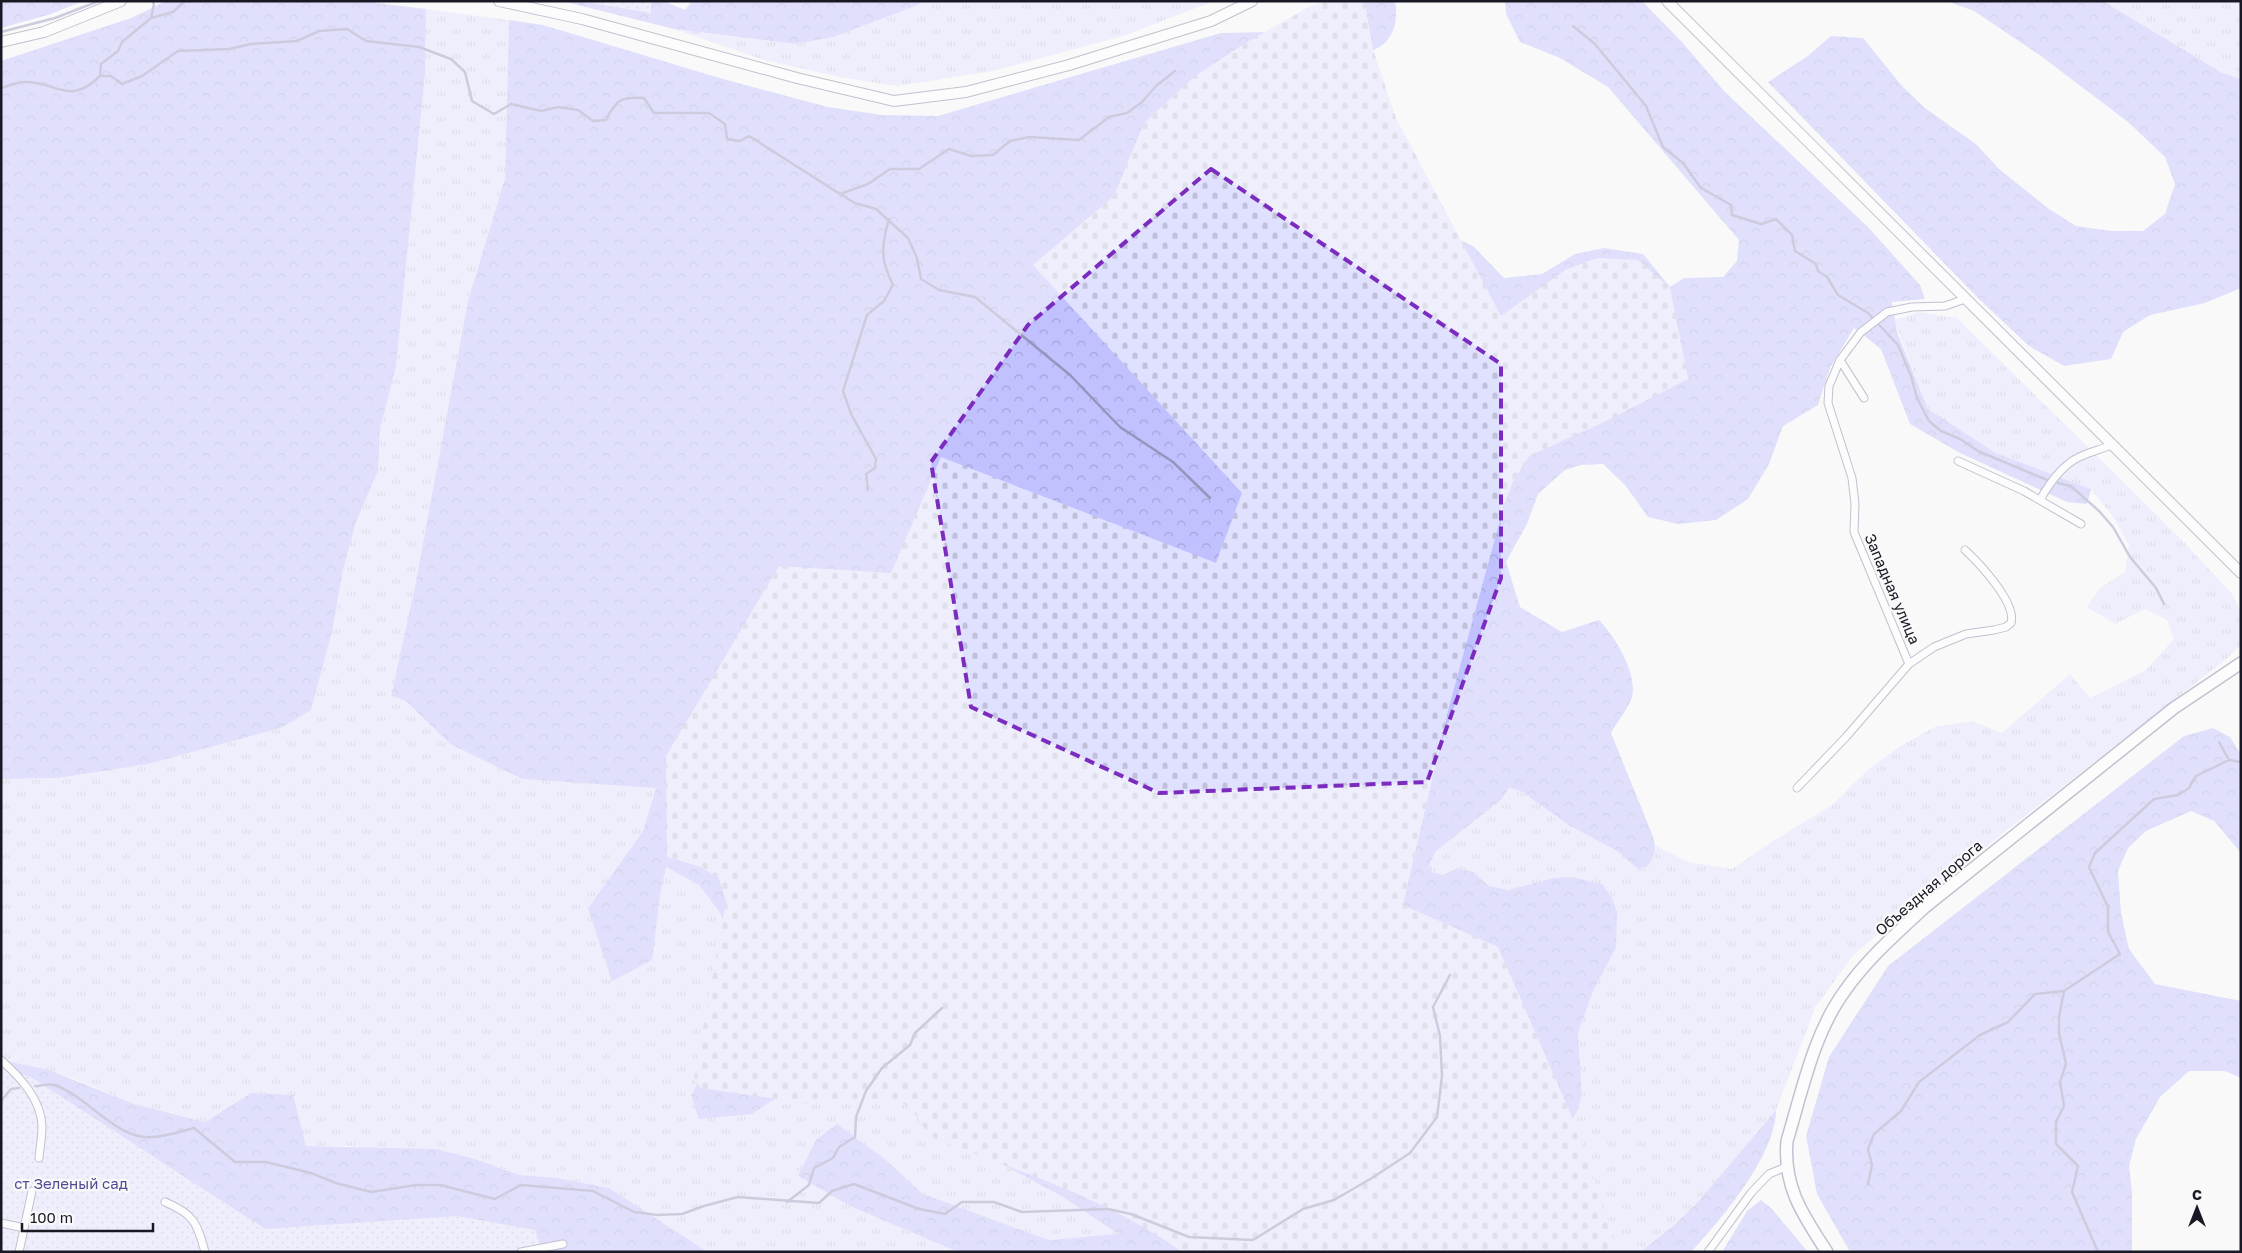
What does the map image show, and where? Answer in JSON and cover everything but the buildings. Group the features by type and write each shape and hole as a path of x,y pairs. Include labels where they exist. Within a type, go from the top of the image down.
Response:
{"main road":[{"name":"Объездная дорога","path":"1827,1252 1801,1213 1790,1185 1786,1167 1787,1141 1818,1042 1843,994 1860,971 1925,907 2174,708 2241,663"}],"street":[{"path":"1,42 44,32 121,1"},
{"path":"499,1 582,19 797,78 894,101 966,92 1070,64 1211,21 1252,1"},
{"path":"1667,1 2241,573"},
{"name":"Западная улица","path":"1797,788 1864,717 1909,664 1854,532 1855,504 1852,478 1828,403 1829,386 1840,360 1861,332 1887,312 1912,307 1944,306 1965,299"},
{"path":"1840,360 1864,398"},
{"path":"2040,500 2049,485 2069,463 2082,455 2111,445"},
{"path":"1958,461 2040,500 2081,524"},
{"path":"1909,664 1934,647 1958,638 2006,627 2011,623 2012,614 2007,602 1987,572 1965,550"},
{"path":"1,1060 25,1083 39,1112 42,1126 38,1158"},
{"path":"1708,1252 1751,1193 1769,1174 1786,1167"},
{"path":"19,1252 32,1191"},
{"path":"165,1202 182,1209 191,1216 198,1229 205,1252"},
{"path":"1,1222 24,1228"},
{"path":"521,1252 563,1244"}],"highlighted area":[{"path":"1211,169 1501,364 1501,578 1427,782 1159,793 971,707 931,462 1028,325"}],"green space":[{"path":"1,1 83,1 51,14 1,28"},
{"path":"166,1 360,1 426,9 425,74 396,367 380,429 378,471 356,522 343,570 332,632 311,710 281,728 148,764 59,778 1,779 1,61 131,18"},
{"path":"562,1 663,1 685,10 692,1 925,1 833,37 796,44 674,29"},
{"path":"579,1 651,1 651,13"},
{"path":"925,1 1214,1 1126,35 993,71 897,86 839,77 764,60 674,29 796,44 833,37"},
{"path":"1325,1 1364,1 1373,50 1396,118 1501,316 1565,270 1597,258 1638,260 1670,288 1688,379 1602,423 1529,456 1513,481 1505,502 1450,703 1403,905 1498,947 1576,1126 1619,1252 1182,1252 1123,1216 1092,1201 930,1137 915,1114 898,1099 837,1099 809,1104 701,1088 694,1078 726,902 719,878 701,867 667,857 666,756 779,566 891,573 941,457 1216,563 1242,493 1033,265 1114,196 1144,123 1195,76 1247,42 1307,8"},
{"path":"1364,1 1395,1 1396,16 1390,37 1380,47 1373,50"},
{"path":"1505,1 1642,1 1681,41 1725,92 1868,227 1920,285 1925,299 1892,302 1897,332 1928,409 1996,453 2091,489 2087,504 2067,502 1960,453 1910,424 1881,349 1854,328 1830,368 1818,405 1783,426 1769,464 1748,499 1716,520 1678,524 1648,517 1625,485 1603,464 1581,465 1565,470 1538,494 1527,524 1506,562 1520,607 1562,632 1599,620 1619,646 1629,669 1633,691 1629,704 1611,733 1652,834 1655,851 1648,866 1638,869 1617,851 1570,826 1521,791 1509,788 1502,799 1435,852 1429,866 1432,872 1443,875 1457,868 1473,872 1489,886 1508,890 1554,878 1572,877 1602,884 1612,898 1617,912 1616,948 1594,989 1578,1033 1582,1095 1578,1109 1547,1169 1405,1252 958,1252 852,1207 798,1176 816,1140 837,1124 887,1161 923,1194 1049,1240 1118,1234 1063,1197 972,1148 942,1075 838,1056 752,1114 699,1119 691,1095 738,1016 734,938 718,910 699,885 666,867 660,896 652,960 612,981 588,908 643,831 656,788 522,779 450,744 406,701 391,696 415,586 468,301 505,178 509,20 543,25 723,79 828,107 882,115 938,116 1221,33 1279,32 1437,229 1473,246 1504,278 1542,274 1575,254 1604,248 1643,254 1670,287 1684,278 1723,277 1737,261 1739,240 1608,87 1560,58 1520,42 1506,14"},
{"path":"1947,1 2103,1 2222,73 2241,79 2241,288 2205,303 2150,315 2123,332 2111,359 2064,366 2029,346 1979,299 1768,82 1808,56 1831,36 1863,38 1902,86 1925,108 1977,145 1999,169 2049,209 2076,226 2111,231 2143,231 2165,214 2175,184 2165,157 2128,122 2041,56 1974,11"},
{"path":"2103,1 2241,1 2241,79 2222,73"},
{"path":"426,9 509,20 505,178 468,301 415,586 391,696 406,701 450,744 522,779 656,787 643,831 588,908 660,896 666,867 699,885 718,910 734,938 838,1056 972,1148 1063,1197 1119,1235 1049,1240 923,1194 887,1161 852,1207 958,1252 708,1252 609,1188 557,1178 520,1175 475,1159 351,1146 306,1146 251,1093 205,1122 134,1104 70,1077 1,1060 1,779 59,778 148,764 281,728 311,710 332,632 343,570 356,522 378,471 380,429 396,367 425,74"},
{"path":"1919,312 1957,318 2181,539 2233,595 2241,612 2241,645 2225,660 2002,834 1855,953 1816,1006 1776,1110 1697,1203 1672,1227 1640,1252 1422,1252 1547,1169 1578,1109 1582,1095 1578,1033 1594,989 1616,948 1554,878 1520,888 1503,890 1488,885 1472,873 1457,868 1443,875 1432,872 1429,866 1435,852 1502,799 1509,788 1521,791 1570,826 1617,851 1638,869 1654,857 1656,846 1688,862 1732,869 1832,805 1870,768 1902,745 1935,727 1972,721 2002,733 2070,674 2090,698 2146,670 2174,639 2167,620 2145,609 2115,624 2087,607 2100,588 2125,572 2129,545 2114,518 2091,489 1996,453 1928,409 1894,320"},
{"path":"2213,728 2230,737 2241,754 2241,853 2214,821 2191,811 2146,831 2128,848 2118,871 2121,913 2129,949 2155,984 2241,1001 2241,1078 2225,1071 2189,1071 2160,1097 2136,1139 2129,1166 2132,1192 2132,1252 1850,1252 1817,1194 1806,1136 1829,1057 1888,966 2184,736"},
{"path":"1,1060 49,1070 134,1104 205,1122 251,1093 293,1095 306,1146 435,1149 475,1159 520,1175 557,1178 609,1188 708,1252 490,1252 247,1248 1,1102"},
{"name":"ст Зеленый сад","path":"1,1069 31,1077 265,1229 457,1216 535,1230 542,1252 1,1252"},
{"path":"1776,1110 1774,1128 1757,1166 1731,1205 1691,1252 1640,1252 1672,1227 1697,1203"},
{"path":"1761,1200 1772,1209 1808,1252 1722,1252 1747,1211"}],"waterway":[{"path":"1,32 55,18 99,1"},
{"path":"151,18 154,4 152,1"},
{"path":"100,76 101,64 118,51 122,42 151,18 173,12 185,1"},
{"path":"1573,26 1595,44 1646,106 1663,147 1683,163 1701,188 1731,205 1732,215 1761,224 1776,219 1792,235 1795,251 1816,264 1818,271 1827,277 1838,295 1868,313 1898,345 1911,376 1917,398 1929,421 1941,431 1960,439 1978,451 2047,480"},
{"path":"1,88 24,82 71,91 79,90 89,85 100,76 111,76 122,84 142,76 178,51 229,49 251,44 297,41 319,31 347,29 366,41 419,47 451,59 465,72 472,101 494,114 511,104 541,111 558,107 578,110 593,121 606,120 616,104 630,98 644,98 654,113 709,113 725,124 727,139 740,141 749,136 855,203 876,209 908,238 917,258 921,279 939,290 975,297 1070,375 1120,427 1173,462 1210,498"},
{"path":"840,194 868,184 890,169 919,169 949,149 971,156 993,155 1010,141 1029,137 1079,140 1109,117 1127,113 1142,102 1156,86 1175,71"},
{"path":"868,490 866,474 875,468 876,459 851,414 843,391 867,315 884,301 893,285 886,268 883,253 884,237 889,219"},
{"path":"2058,483 2071,486 2099,511 2113,527 2130,557 2156,588 2164,604"},
{"path":"2219,742 2229,760"},
{"path":"1868,1184 1872,1165 1868,1149 1874,1134 1901,1111 1919,1082 1980,1035 2008,1022 2035,994 2064,991 2120,954 2108,932 2108,907 2089,867 2095,853 2154,799 2178,795 2189,788 2196,776 2229,760 2241,762"},
{"path":"35,1086 52,1084 66,1091 79,1098 126,1132 152,1137 194,1128 235,1162 266,1162 311,1173 336,1183 371,1192 416,1185 440,1185 495,1199 521,1185 593,1191 634,1212 657,1215 682,1214 738,1197 819,1203 832,1191 854,1184 919,1209 945,1214 962,1202 994,1202 1022,1212 1108,1209 1131,1214 1189,1237 1253,1240 1303,1209 1334,1200 1410,1153 1437,1117 1442,1076 1440,1036 1433,1007 1450,975"},
{"path":"2064,991 2059,1017 2059,1033 2066,1064 2060,1082 2064,1106 2056,1122 2056,1144 2078,1166 2072,1192 2098,1252"},
{"path":"787,1202 809,1185 814,1168 833,1158 839,1147 855,1137 856,1117 866,1091 882,1068 910,1045 915,1033 942,1008"},
{"path":"1,1101 11,1089 19,1088"}]}
